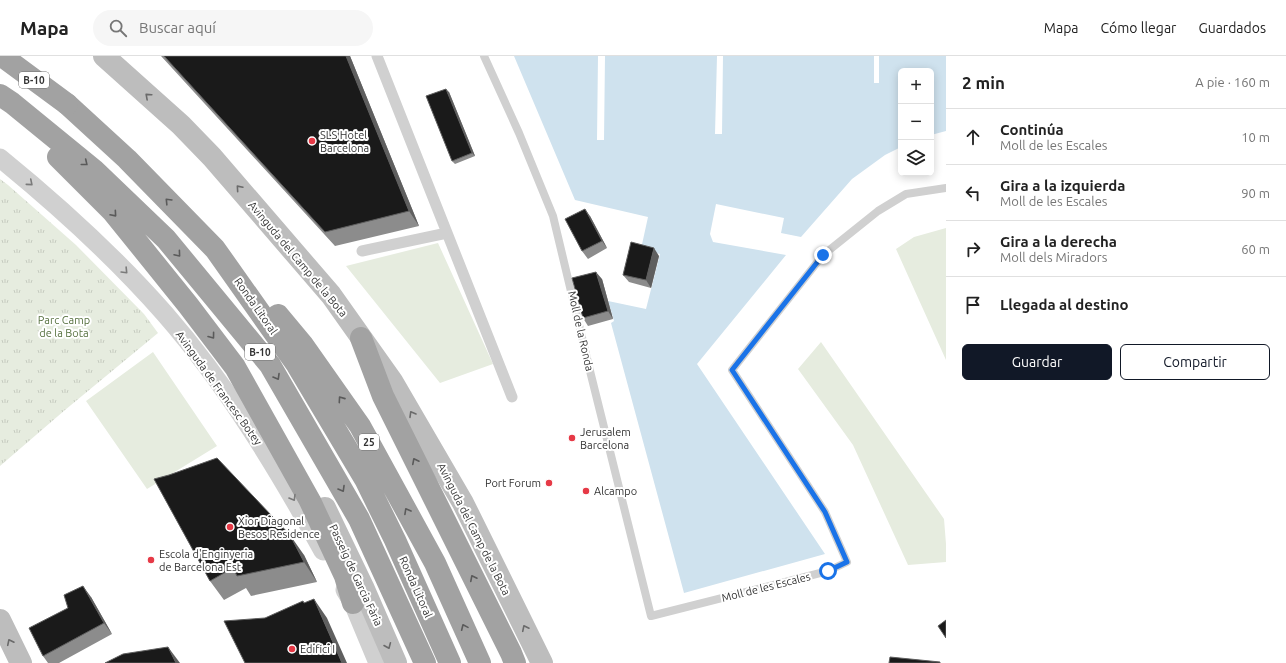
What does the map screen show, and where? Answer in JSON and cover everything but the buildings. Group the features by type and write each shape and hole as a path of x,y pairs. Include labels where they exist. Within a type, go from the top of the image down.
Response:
{"highway":[{"name":"Ronda Litoral","path":"2,56 66,104 127,159 215,249 297,365 365,479 395,540 450,663"},
{"name":"Ronda Litoral","path":"6,99 94,170 166,239 270,365 359,519 425,663"},
{"path":"6,99 30,128 113,212 235,367 310,501 346,576 353,603"},
{"name":"25","path":"215,249 246,278 276,311 360,426 435,563 480,663"},
{"path":"361,338 383,396 515,663"}],"main road":[{"name":"Avinguda del Camp de la Bota","path":"104,56 181,125 212,157 331,295 392,380 463,503 542,663"},
{"name":"Passeig de Garcia Fària","path":"235,367 281,430 321,499 363,587 396,663"},
{"path":"0,620 21,663"}],"street":[{"path":"377,56 512,397"},
{"name":"Avinguda de Francesc Botey","path":"0,158 50,200 124,269 165,315 195,352 223,390 273,464 353,603 378,663"},
{"path":"362,251 447,233"}],"lane":[{"name":"Moll de la Ronda","path":"484,56 519,132 553,216 589,368 651,616"},
{"name":"Moll de les Escales","path":"651,616 828,571 847,562 825,512 732,370 823,255 878,211 906,194 946,188"}],"green space":[{"name":"Parc Camp de la Bota","path":"0,179 76,245 144,314 158,333 0,466"},
{"path":"946,228 946,360 896,249 914,237"},
{"path":"438,243 493,364 440,383 346,266"},
{"path":"821,342 944,519 946,562 908,565 853,445 798,369"},
{"path":"153,352 217,446 147,489 86,401"}],"water":[{"path":"514,56 946,56 946,131 934,134 934,68 898,68 898,148 885,155 852,179 801,237 781,233 784,218 716,204 710,234 713,242 786,255 697,364 825,554 684,593 611,323 614,321 608,301 646,309 660,254 641,249 648,217 575,200"}],"pier":[{"path":"598,56 605,56 604,140 597,140"},
{"path":"717,56 723,56 722,134 715,134"},
{"path":"874,56 879,56 879,83 874,83"}],"place":[{"name":"SLS Hotel Barcelona","path":"312,141"},
{"name":"Jerusalem Barcelona","path":"572,438"},
{"name":"Port Forum","path":"549,483"},
{"name":"Alcampo","path":"586,491"},
{"name":"Xior Diagonal Besos Residence","path":"230,527"},
{"name":"Escola d'Enginyeria de Barcelona Est","path":"151,560"},
{"name":"Edifici I","path":"292,649"}],"route":[{"path":"823,255 732,370 825,512 847,562 828,571"}]}
